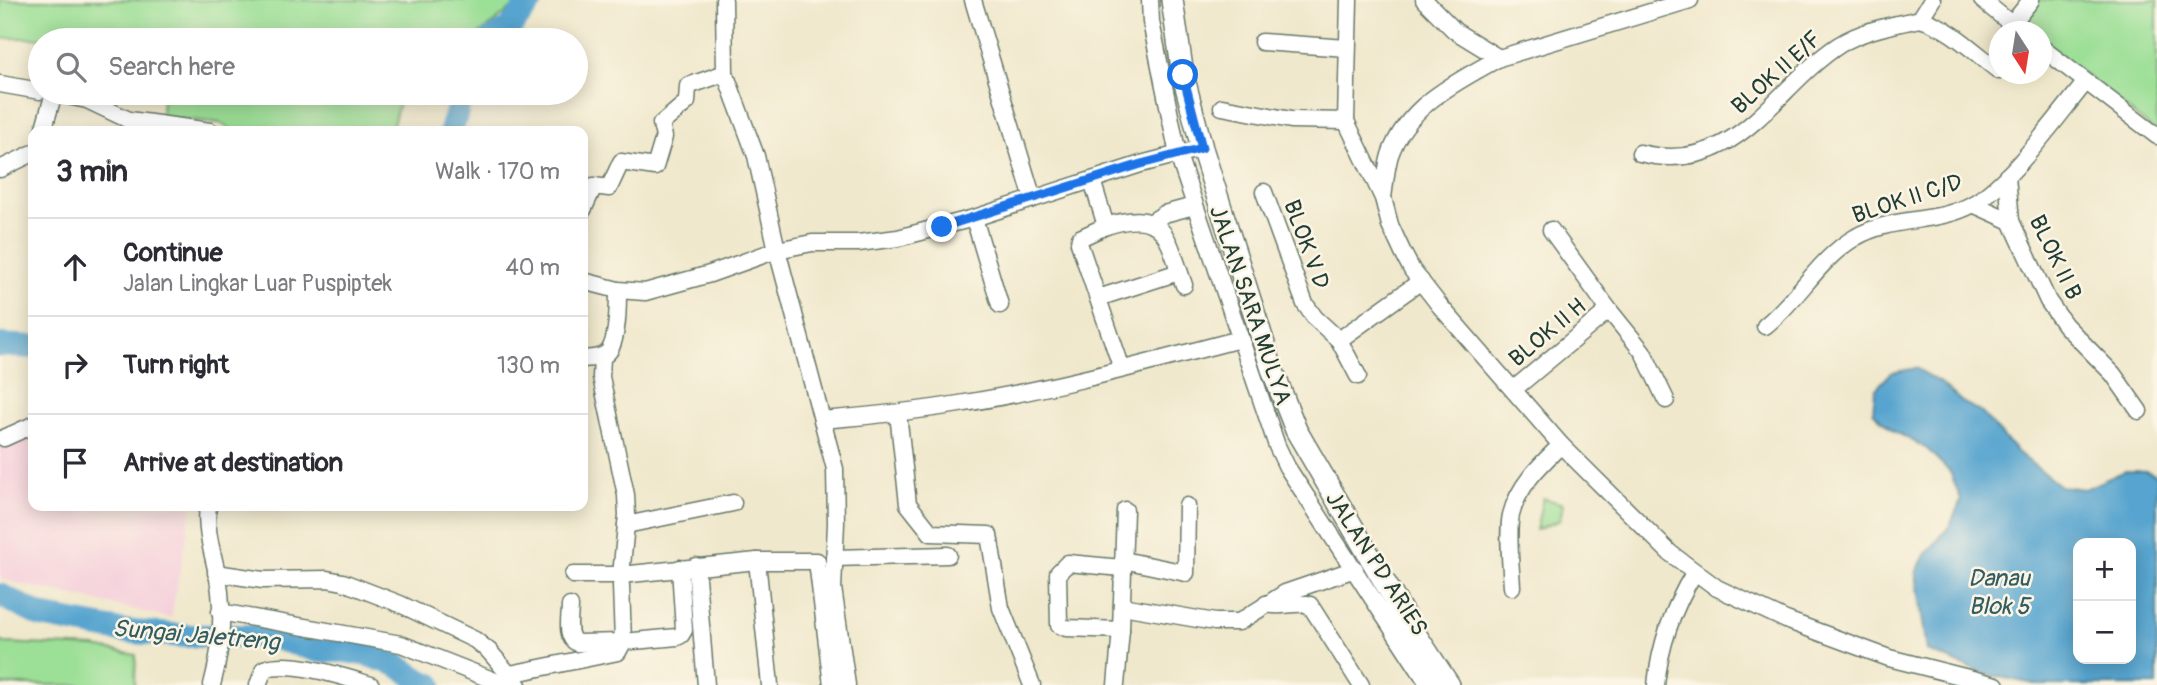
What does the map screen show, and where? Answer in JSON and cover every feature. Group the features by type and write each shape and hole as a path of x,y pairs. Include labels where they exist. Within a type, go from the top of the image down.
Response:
{"main road":[{"path":"1172,0 1183,75 1202,148 1272,369 1296,430 1412,629 1449,685"}],"street":[{"path":"724,0 725,73 756,156 777,250 835,468 833,588 847,685"},
{"path":"973,0 1033,199"},
{"name":"JALAN SARA MULYA","path":"1150,0 1159,67 1178,155 1267,422 1287,467"},
{"path":"1349,0 1346,121 1383,198 1390,225 1403,254 1421,281 1561,445 1670,553 1717,588 1751,606 1832,638 1889,658 1990,684"},
{"path":"1424,0 1455,31 1499,58"},
{"path":"1383,198 1390,156 1398,135 1420,108 1455,83 1499,58 1690,0"},
{"path":"1932,0 1920,19 1934,23 1952,34 1989,64"},
{"path":"1982,0 2008,21"},
{"path":"2020,21 2031,0"},
{"name":"BLOK II E/F","path":"1640,153 1659,158 1702,152 1719,146 1752,125 1799,78 1840,45 1856,36 1920,19"},
{"path":"1262,42 1347,48"},
{"path":"2052,56 2085,83 2155,130"},
{"path":"588,199 594,186 609,188 621,162 655,167 664,137 661,124 687,102 688,86 725,73"},
{"name":"BLOK II C/D","path":"1765,326 1782,313 1839,248 1855,237 1883,225 1973,204 2007,176 2085,83"},
{"path":"0,84 28,88"},
{"path":"44,126 50,105"},
{"path":"95,105 127,126"},
{"path":"1222,107 1291,120 1346,121"},
{"path":"588,282 618,290 645,292 710,274 777,250 811,243 858,243 898,238 974,218 1141,164 1202,148"},
{"path":"0,169 28,155"},
{"name":"BLOK II B","path":"2007,176 2011,221 2048,301 2065,325 2113,374 2140,411"},
{"path":"1092,180 1106,226"},
{"name":"BLOK V D","path":"1264,192 1305,304 1315,318 1339,340 1358,376"},
{"path":"1973,204 2011,221"},
{"path":"1150,223 1164,214 1194,206"},
{"path":"974,218 1000,305"},
{"path":"1098,298 1181,279 1168,241 1157,226 1128,219 1080,238 1079,243 1122,369"},
{"name":"BLOK II H","path":"1551,230 1643,352 1666,400"},
{"path":"1339,340 1421,281"},
{"path":"588,358 602,357 609,351 617,316 618,290"},
{"name":"BLOK II H","path":"1514,389 1609,310"},
{"path":"821,420 961,404 1122,369 1240,339"},
{"path":"220,618 401,644 495,681 515,681 618,652 623,642 621,580 626,495 601,377 602,357"},
{"path":"898,413 908,504 931,533 989,535 1001,608 1032,685"},
{"path":"4,438 28,427"},
{"path":"1511,587 1510,517 1527,480 1561,445"},
{"name":"JALAN PD ARIES","path":"1287,467 1429,685"},
{"path":"626,525 733,503"},
{"path":"1121,630 1066,628 1059,625 1058,573 1063,565 1068,563 1123,564 1186,573 1187,506"},
{"path":"1116,685 1121,630 1125,510"},
{"path":"207,511 206,523 220,593 214,678"},
{"path":"834,558 948,555"},
{"path":"573,575 621,580 688,567 757,561 814,560 819,564 832,685"},
{"path":"757,561 770,685"},
{"path":"570,606 570,635 574,642 623,642 681,635 684,630 688,567"},
{"path":"688,567 706,685"},
{"path":"1122,606 1224,623 1247,619 1285,593 1355,569"},
{"path":"216,573 263,580 327,579 343,582 400,604 475,640 515,681"},
{"path":"1656,685 1661,650 1677,600 1694,573"},
{"path":"1266,604 1310,604 1361,685"},
{"path":"258,685 264,669 276,666 325,678 371,685"}],"shaded area":[{"path":"28,437 28,511 191,511 171,618 0,579 0,446"}],"green space":[{"path":"0,0 522,0 487,28 28,28 28,38 0,38"},
{"path":"2036,0 2157,0 2157,133 2052,49 2052,21 2019,21"},
{"path":"162,105 399,105 392,126 225,126 220,123 161,117"},
{"path":"1543,498 1563,504 1560,520 1536,530"},
{"path":"0,641 95,647 136,655 135,685 0,685"}],"water":[{"name":"Danau Blok 5","path":"1916,368 1941,383 1962,402 1981,412 2016,451 2060,486 2085,489 2125,471 2146,471 2157,475 2157,685 2039,685 1985,674 1927,651 1916,573 1925,555 1950,526 1961,500 1950,472 1926,448 1892,430 1873,412 1875,390 1891,373"}],"waterway":[{"name":"Sungai Jaletreng","path":"510,28 532,0"},
{"name":"Sungai Jaletreng","path":"453,126 458,105"},
{"name":"Sungai Jaletreng","path":"0,345 28,347"},
{"name":"Sungai Jaletreng","path":"0,595 41,616 121,631 185,636 268,636 319,651 345,651 368,655 397,665 431,685"}],"route":[{"path":"942,227 1141,164 1202,148 1183,75"}]}
